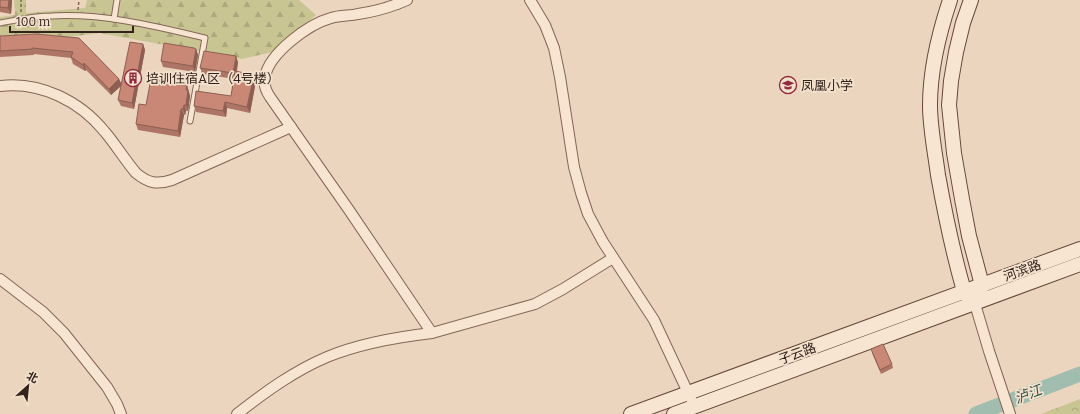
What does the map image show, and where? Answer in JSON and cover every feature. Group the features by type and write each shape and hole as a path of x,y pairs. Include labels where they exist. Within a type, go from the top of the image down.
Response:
{"main road":[{"path":"950,0 940,34 934,68 930,114 935,155 948,230 964,291 975,304 982,285 963,206 954,153 949,105 956,52 970,0"},
{"name":"河滨路","path":"964,291 1080,249"},
{"name":"河滨路","path":"975,304 1080,264"},
{"name":"子云路","path":"631,414 964,291"},
{"name":"子云路","path":"674,414 975,304"}],"street":[{"path":"407,0 370,12 336,17 322,21 301,34 274,59 266,72 264,84 270,97 354,216 432,333"},
{"path":"530,0 545,25 554,48 574,167 584,204 594,227 654,320 694,407"},
{"path":"0,86 17,86 42,89 62,97 74,104 86,112 104,131 136,173 142,178 153,183 164,183 172,180 291,127"},
{"path":"237,414 289,377 327,357 382,340 432,333 535,304 563,289 613,258"},
{"path":"0,279 43,312 64,333 107,387 115,400 120,414"},
{"path":"975,304 1010,414"}],"lane":[{"path":"114,19 117,0"},
{"path":"0,23 51,16 77,16 114,19 205,38 190,121"}],"path":[{"path":"21,0 21,19"},
{"path":"77,16 79,0"}],"green space":[{"path":"14,0 26,0 26,13 85,8 87,0 299,0 316,15 272,52 242,59 99,33 53,39 0,41 0,17 15,15"},
{"path":"1080,399 1080,414 1041,414"}],"building":[{"path":"0,0 9,0 8,8 0,7"},
{"path":"36,34 79,38 119,79 109,89 84,63 83,65 71,57 73,52 32,48 0,51 0,36"},
{"name":"培训住宿A区（4号楼）","path":"130,42 143,44 132,103 118,100"},
{"path":"164,43 196,49 193,66 161,61"},
{"path":"204,51 236,56 233,73 200,68"},
{"path":"235,71 254,75 247,107 225,102 223,111 194,106 196,91 231,96"},
{"path":"151,79 187,85 186,90 188,90 186,105 184,105 183,109 181,109 178,131 136,124 139,104 146,105"},
{"path":"883,344 892,364 880,370 871,349"}],"waterway":[{"name":"泸江","path":"976,414 1080,374"}],"place":[{"name":"培训住宿A区（4号楼）","path":"133,78"},
{"name":"凤凰小学","path":"788,85"}]}
